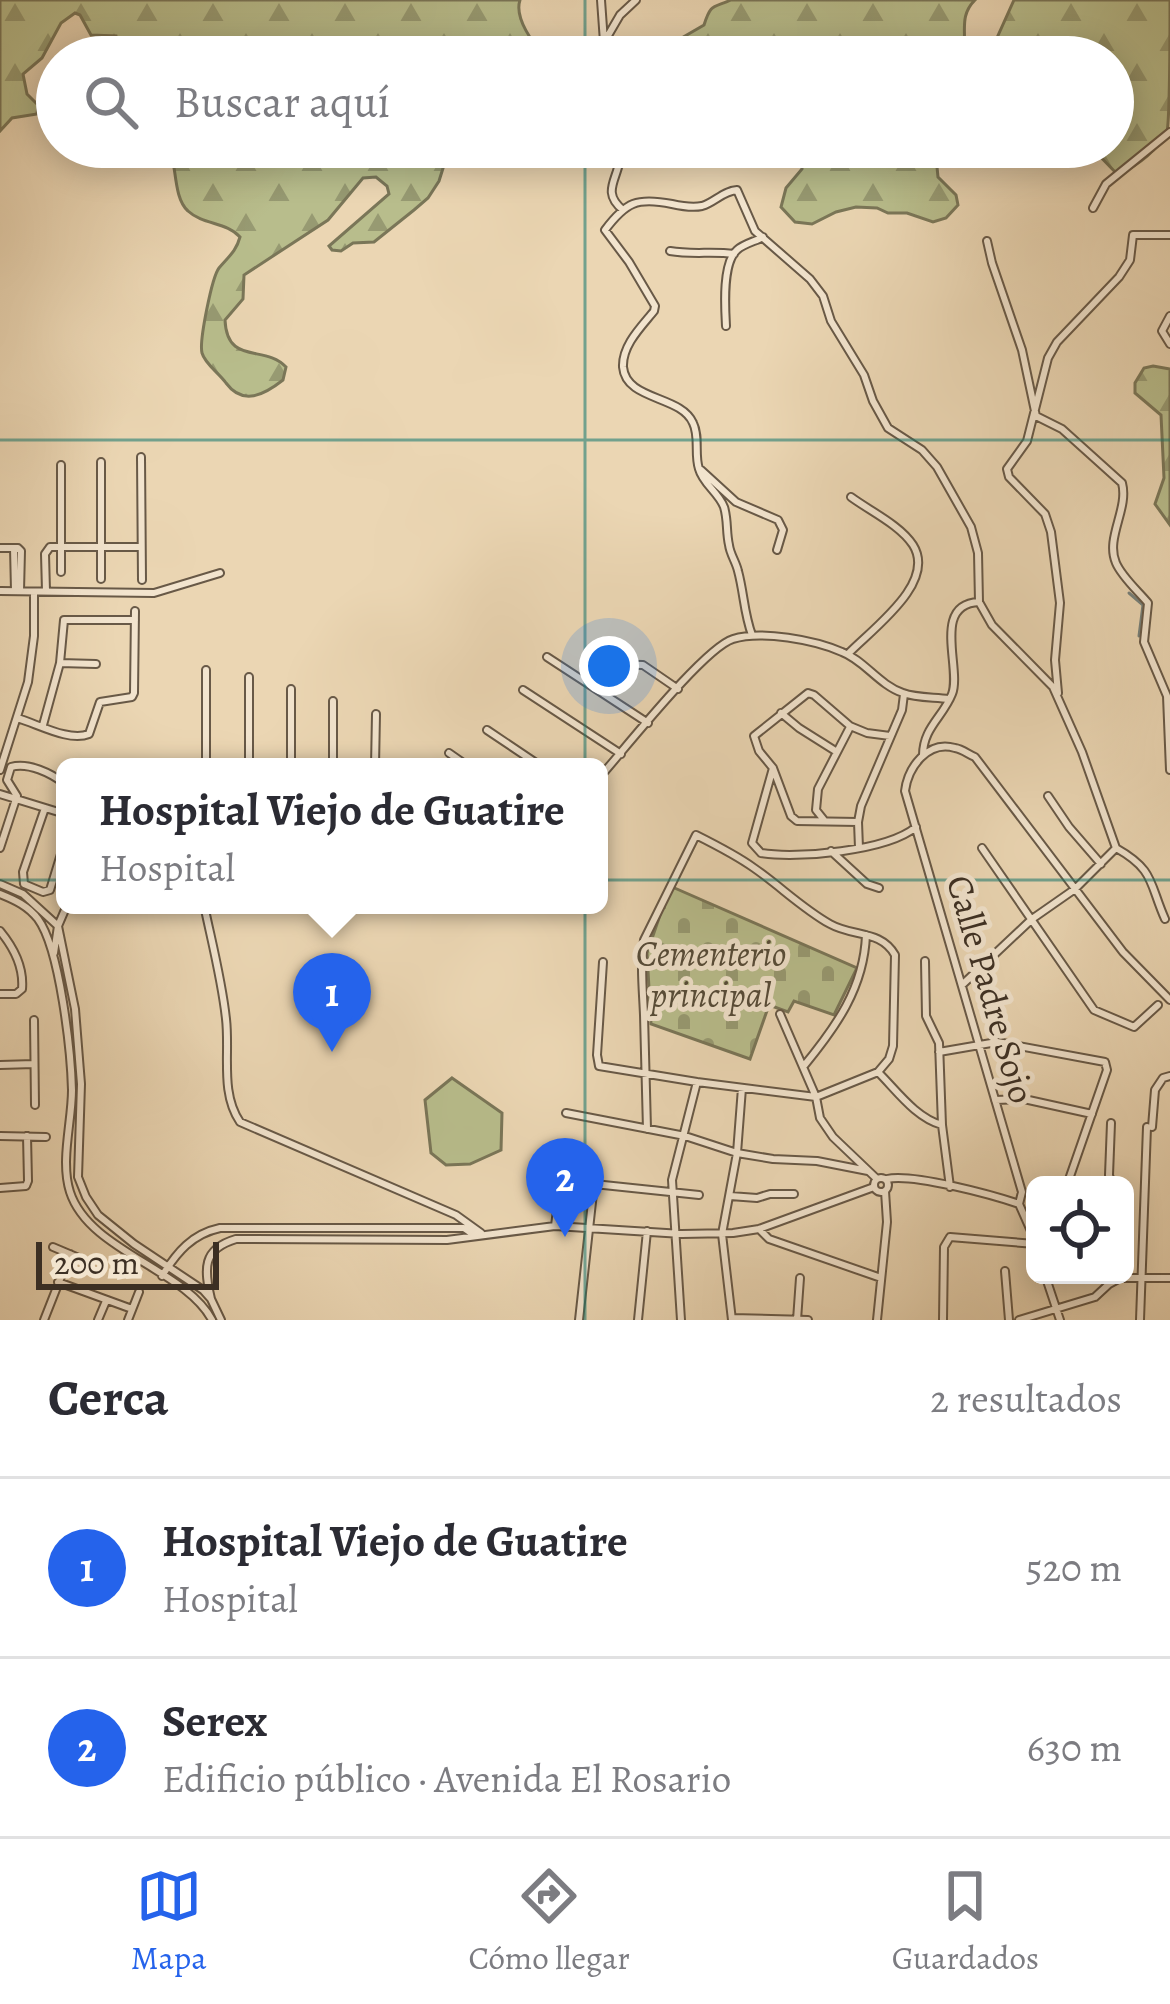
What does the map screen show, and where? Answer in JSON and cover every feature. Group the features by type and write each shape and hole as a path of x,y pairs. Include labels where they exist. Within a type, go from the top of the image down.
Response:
{"street":[{"path":"601,0 604,36"},
{"path":"607,36 636,0"},
{"path":"1134,161 1170,132"},
{"path":"619,168 610,194 623,210"},
{"path":"1093,208 1106,184 1126,168"},
{"path":"752,635 729,545 726,513 700,476 696,429 690,415 635,387 622,362 655,306 605,232 630,204 647,200 700,206 737,190 755,231 810,278 888,428 922,450 937,467 970,527 978,553 979,602 992,625 1053,687 1116,848 1145,869 1166,919"},
{"path":"1058,697 1055,660 1060,603 1051,532 1045,514 1007,470 1028,440 1048,358 1057,342 1119,277 1130,260 1133,235 1170,235"},
{"path":"670,251 734,254 764,237"},
{"path":"987,241 1022,350 1036,416"},
{"path":"726,326 726,286 734,254"},
{"path":"1170,316 1162,331 1170,344"},
{"path":"1036,416 1062,429 1122,483 1125,492 1114,547 1116,562 1148,603 1144,642 1167,696 1170,770"},
{"path":"141,457 142,580"},
{"path":"101,462 101,579"},
{"path":"61,465 61,572"},
{"path":"698,467 736,502 778,520 783,530 777,550"},
{"path":"848,653 912,590 919,574 913,545 851,497"},
{"path":"0,548 14,548 18,591"},
{"path":"46,591 45,554 50,548 141,548"},
{"path":"0,591 154,593 220,573"},
{"path":"0,770 33,656 34,591"},
{"path":"608,768 707,655 730,639 752,635 813,642 848,653 862,668 904,694 949,699 954,691 950,641 957,615 966,603 979,602"},
{"path":"16,718 75,737 89,734 100,702 134,694 135,616 64,620 60,663 43,725"},
{"path":"547,657 648,723"},
{"path":"60,663 96,664"},
{"path":"602,664 643,665 678,689"},
{"path":"206,670 206,758"},
{"path":"249,677 249,758"},
{"path":"291,689 291,758"},
{"path":"523,689 620,754"},
{"path":"858,823 790,816 773,768 754,736 803,694 811,694 850,726 890,736"},
{"path":"859,848 861,806 902,710 904,694"},
{"name":"Calle Padre Sojo","path":"949,699 928,728 923,755 911,768 905,790 1022,1192 1019,1204 1026,1221"},
{"path":"333,701 333,758"},
{"path":"781,713 837,752"},
{"path":"375,758 376,714"},
{"path":"824,820 815,799 850,726"},
{"path":"487,730 529,758"},
{"path":"923,755 939,747 954,747 975,757 1123,952 1170,1000"},
{"path":"449,753 456,758"},
{"path":"0,848 15,799 7,780 14,765 56,778"},
{"path":"773,768 752,843 761,853 786,856 859,848 893,842 916,827"},
{"path":"0,794 56,811"},
{"path":"1048,796 1101,864"},
{"path":"45,808 23,872 24,884 50,890 56,871"},
{"path":"603,962 596,1062 603,1067 646,1072 697,1082 816,1097 878,1072 889,1059 895,955 888,942 844,932 824,921 751,866 696,835 644,940 641,957 646,1072 647,1129"},
{"path":"982,848 1094,1010 1134,1027 1158,1005"},
{"path":"962,985 1116,848"},
{"path":"831,851 867,884 879,887"},
{"path":"751,866 761,853"},
{"path":"0,884 23,894 58,926 75,1009 81,1084 78,1177 86,1197 98,1215 211,1299"},
{"path":"0,894 21,902 45,924 58,926"},
{"path":"53,957 63,914"},
{"path":"206,914 226,1020 228,1086 240,1122 456,1215 478,1234"},
{"path":"38,919 53,957 64,1016 72,1090 67,1181 71,1198 126,1253 197,1300 212,1320"},
{"path":"0,931 23,976 22,989 16,994 0,994"},
{"path":"802,1067 838,1022 863,968 866,934"},
{"path":"925,961 926,1016 940,1043 950,1186"},
{"path":"780,1013 816,1097 820,1118 879,1182"},
{"path":"34,1020 35,1105"},
{"path":"940,1052 998,1042 1106,1062 1070,1176"},
{"path":"0,1065 34,1064"},
{"path":"878,1072 918,1112 943,1125"},
{"path":"1140,1320 1150,1127 1155,1090 1170,1076"},
{"path":"680,1320 672,1193 697,1082"},
{"path":"742,1088 737,1153 722,1234 732,1319 808,1320"},
{"path":"995,1100 1024,1099 1092,1114"},
{"path":"566,1113 685,1136 737,1153 868,1171"},
{"path":"1109,1176 1111,1124"},
{"path":"0,1136 46,1136"},
{"path":"0,1188 26,1186 27,1136"},
{"path":"555,1226 564,1155"},
{"path":"221,1320 211,1299 206,1269 220,1245 236,1239 447,1240 555,1226 722,1234 759,1229 896,1177 1019,1204"},
{"path":"878,1320 887,1222 885,1191 878,1191 879,1182"},
{"path":"579,1320 594,1184 699,1196"},
{"path":"730,1196 794,1194"},
{"path":"162,1276 196,1236 220,1228 464,1228 478,1234"},
{"path":"759,1229 769,1239 881,1278"},
{"path":"638,1320 647,1232"},
{"path":"943,1320 944,1247 950,1237 1026,1241"},
{"path":"44,1320 74,1256 53,1247"},
{"path":"172,1282 191,1281 206,1269"},
{"path":"1005,1271 1010,1320"},
{"path":"797,1320 800,1278"},
{"path":"1134,1278 1170,1278"},
{"path":"58,1282 132,1310"},
{"path":"1048,1284 1060,1320"},
{"path":"1019,1320 1096,1297 1110,1284"},
{"path":"128,1320 139,1292"},
{"path":"98,1320 106,1300"}],"green space":[{"path":"0,0 520,0 529,36 91,35 75,13 54,36 36,36 36,63 23,74 36,114 12,118 0,131"},
{"path":"731,0 975,0 965,20 964,36 685,36 704,25 713,7"},
{"path":"1014,0 1170,0 1167,132 1134,166 1134,36 998,36"},
{"path":"174,168 443,168 428,198 374,242 353,243 341,251 329,246 389,194 376,177 363,178 328,220 244,275 243,299 225,320 227,334 240,349 268,356 286,367 283,380 261,394 246,396 233,390 209,365 202,346 216,274 240,237 194,216 183,205"},
{"path":"937,168 938,177 956,195 958,205 946,218 933,222 907,213 856,207 812,224 795,222 781,207 786,188 802,169"},
{"path":"1144,368 1170,369 1170,525 1155,504 1164,478 1161,415 1135,393"},
{"name":"Cementerio principal","path":"670,886 857,968 834,1015 794,1001 788,1012 769,1005 750,1059 651,1024 647,953"},
{"path":"452,1078 502,1113 501,1150 470,1164 446,1165 431,1153 425,1100"}],"waterway":[{"path":"1129,593 1143,605 1139,636"},
{"path":"1149,647 1164,682"}],"place":[{"name":"Hospital Viejo de Guatire","path":"332,1052"},
{"name":"Serex","path":"565,1237"}]}
